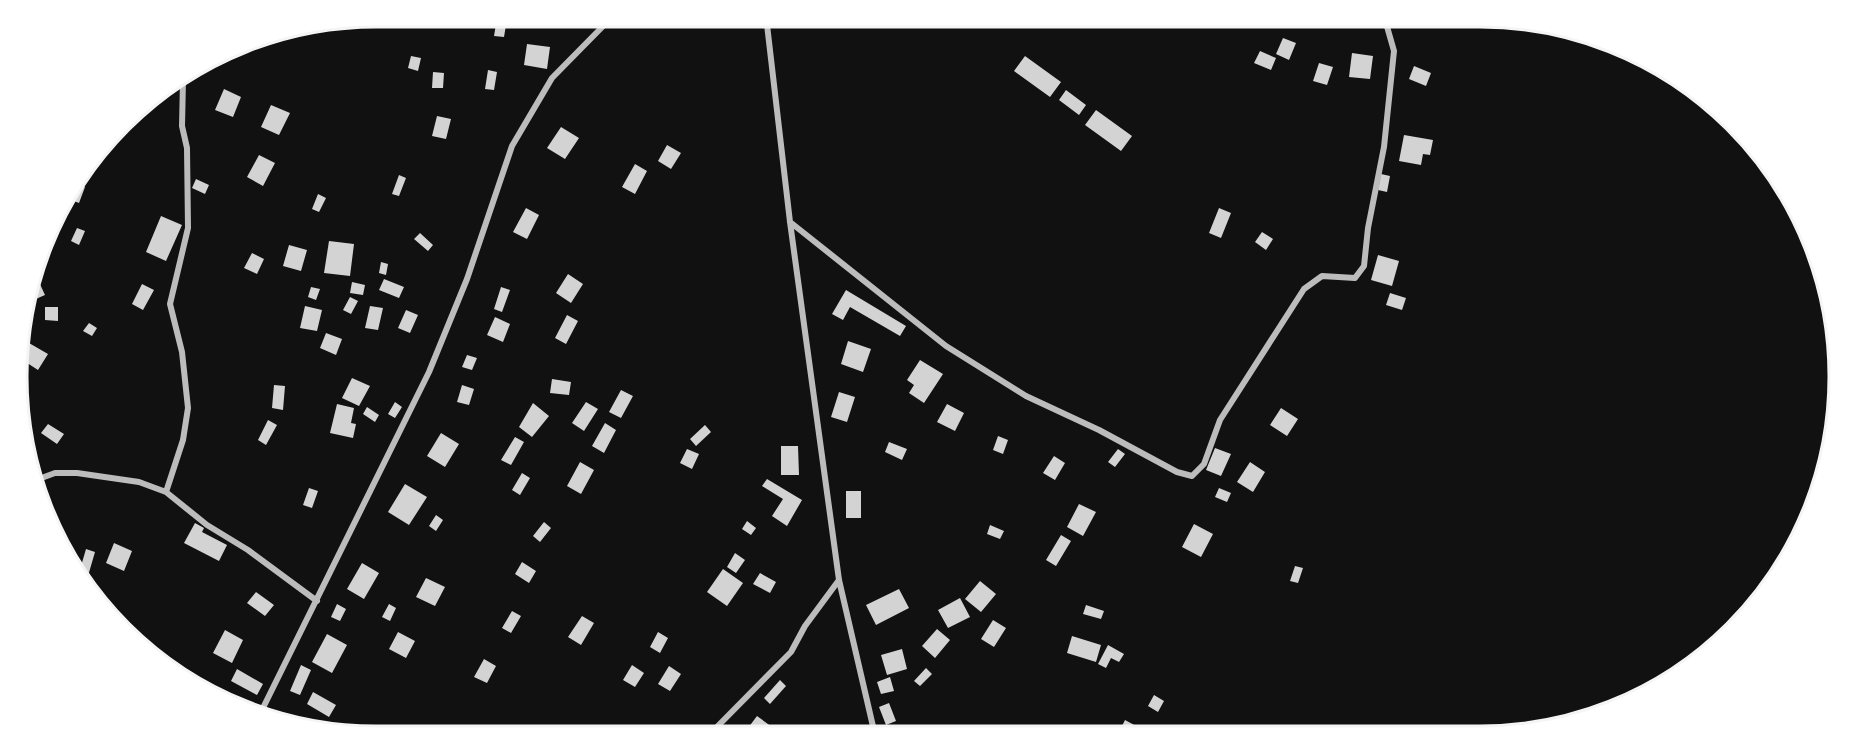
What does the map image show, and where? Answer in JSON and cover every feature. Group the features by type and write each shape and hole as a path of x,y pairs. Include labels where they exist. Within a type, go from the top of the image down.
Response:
{"street":[{"path":"264,707 429,372 467,279 512,146 552,78 602,27"},
{"path":"767,27 790,222 839,580 873,726"},
{"path":"790,222 946,346 1026,396 1099,430 1177,472 1192,476 1204,464 1220,420 1304,289 1322,276 1355,278 1364,266 1368,228 1384,147 1394,51 1387,27"},
{"path":"166,492 183,440 188,408 182,352 170,304 188,228 187,148 182,126 183,85"},
{"path":"42,478 55,473 77,473 139,482 166,492 207,525 248,550 317,601"},
{"path":"718,726 791,652 805,626 839,580"}],"building":[{"path":"496,27 506,27 504,37 494,36"},
{"path":"1283,38 1296,43 1289,60 1276,54"},
{"path":"527,44 550,47 547,69 524,65"},
{"path":"1260,51 1276,58 1271,70 1254,63"},
{"path":"1352,53 1373,56 1370,79 1349,77"},
{"path":"411,56 421,58 418,71 408,68"},
{"path":"1025,56 1061,82 1050,97 1014,71"},
{"path":"1319,63 1333,67 1327,85 1313,81"},
{"path":"1414,66 1431,73 1426,86 1409,79"},
{"path":"488,70 497,72 494,90 485,89"},
{"path":"433,72 444,73 443,88 432,88"},
{"path":"224,89 241,97 233,117 215,110"},
{"path":"1066,90 1086,105 1079,115 1059,100"},
{"path":"271,105 290,113 279,135 261,127"},
{"path":"1096,110 1132,136 1121,151 1085,125"},
{"path":"437,116 451,119 446,139 432,136"},
{"path":"561,127 579,138 565,159 547,148"},
{"path":"1404,135 1433,140 1430,155 1423,154 1421,165 1399,161"},
{"path":"667,145 681,153 671,169 658,161"},
{"path":"259,155 275,163 263,186 247,177"},
{"path":"635,164 647,171 635,194 622,187"},
{"path":"1381,174 1390,176 1387,192 1378,190"},
{"path":"399,175 406,178 399,196 392,194"},
{"path":"196,179 209,185 205,194 192,188"},
{"path":"83,186 85,187 79,203 74,201"},
{"path":"318,194 326,198 319,212 312,209"},
{"path":"526,208 539,215 527,239 513,232"},
{"path":"1219,208 1231,213 1221,238 1209,233"},
{"path":"161,216 182,225 166,261 146,252"},
{"path":"77,228 85,231 79,245 71,241"},
{"path":"1262,232 1273,239 1266,250 1255,242"},
{"path":"420,233 433,245 428,251 414,239"},
{"path":"329,241 354,244 350,276 324,273"},
{"path":"289,245 307,250 301,271 283,266"},
{"path":"252,253 264,259 257,274 244,268"},
{"path":"1378,255 1399,261 1392,286 1371,280"},
{"path":"381,262 388,264 386,275 379,273"},
{"path":"568,274 583,284 571,303 556,293"},
{"path":"384,279 404,287 399,298 379,290"},
{"path":"352,282 365,285 363,295 350,293"},
{"path":"40,284 45,295 36,299"},
{"path":"142,284 154,290 143,310 132,304"},
{"path":"311,287 320,289 316,300 308,297"},
{"path":"501,287 510,290 502,312 494,309"},
{"path":"846,290 906,326 900,336 850,307 843,320 832,314"},
{"path":"1390,293 1406,298 1402,310 1386,305"},
{"path":"350,297 358,301 351,314 343,310"},
{"path":"305,306 322,310 317,331 300,328"},
{"path":"370,306 383,308 378,330 365,328"},
{"path":"45,307 58,307 58,321 45,320"},
{"path":"406,310 418,315 410,333 398,328"},
{"path":"567,315 578,321 566,344 555,338"},
{"path":"495,317 510,324 503,342 487,335"},
{"path":"89,323 97,328 92,336 83,331"},
{"path":"326,333 342,339 336,355 320,348"},
{"path":"848,341 871,349 863,372 841,364"},
{"path":"29,343 48,354 38,370 28,363"},
{"path":"467,355 477,358 472,370 462,367"},
{"path":"920,360 943,374 924,403 909,393 914,385 907,380"},
{"path":"352,378 370,386 359,406 342,398"},
{"path":"552,379 571,382 569,395 550,393"},
{"path":"274,385 285,386 283,410 272,408"},
{"path":"462,385 474,389 469,405 457,402"},
{"path":"621,390 633,396 621,418 609,412"},
{"path":"839,392 855,397 847,422 831,417"},
{"path":"395,402 402,407 395,418 388,414"},
{"path":"586,402 598,409 584,431 572,423"},
{"path":"533,403 549,416 532,437 519,427"},
{"path":"337,404 354,408 351,423 356,424 353,438 330,433"},
{"path":"947,404 964,413 955,431 937,422"},
{"path":"367,407 379,415 375,422 363,414"},
{"path":"1281,408 1298,419 1287,436 1270,425"},
{"path":"268,420 277,425 266,445 258,440"},
{"path":"605,423 616,430 604,453 592,446"},
{"path":"48,424 64,434 57,444 41,433"},
{"path":"705,425 711,432 696,446 690,439"},
{"path":"441,433 459,444 445,467 427,456"},
{"path":"998,436 1008,440 1003,454 993,450"},
{"path":"515,437 524,442 511,465 501,460"},
{"path":"889,442 907,449 902,460 885,452"},
{"path":"781,446 798,446 799,475 781,475"},
{"path":"1215,448 1231,454 1221,476 1206,470"},
{"path":"687,449 699,454 692,469 680,463"},
{"path":"1118,449 1125,454 1115,467 1108,462"},
{"path":"1054,456 1065,463 1055,480 1043,473"},
{"path":"580,462 594,470 581,494 567,486"},
{"path":"1250,462 1265,472 1253,492 1237,482"},
{"path":"522,473 530,478 520,495 512,490"},
{"path":"767,479 802,500 787,526 772,516 783,499 762,486"},
{"path":"405,484 427,497 409,525 388,512"},
{"path":"309,488 318,491 312,508 303,505"},
{"path":"1219,488 1231,493 1227,502 1215,497"},
{"path":"846,491 861,491 861,518 846,518"},
{"path":"1079,504 1096,512 1083,536 1067,527"},
{"path":"436,515 443,520 436,531 429,526"},
{"path":"747,521 756,528 751,535 742,529"},
{"path":"544,522 551,528 540,542 533,536"},
{"path":"195,523 204,528 202,532 227,545 219,561 184,543"},
{"path":"1194,524 1213,534 1201,557 1182,547"},
{"path":"990,525 1004,531 1000,539 987,534"},
{"path":"1061,535 1071,541 1056,566 1046,560"},
{"path":"114,543 132,551 124,571 106,563"},
{"path":"86,549 95,552 88,574 82,564"},
{"path":"735,553 745,560 736,573 727,567"},
{"path":"522,562 536,571 529,583 515,574"},
{"path":"362,563 379,573 364,599 347,589"},
{"path":"1295,566 1303,568 1298,583 1290,581"},
{"path":"723,569 743,583 727,606 707,592"},
{"path":"760,573 776,582 770,593 753,584"},
{"path":"426,578 445,587 435,606 416,597"},
{"path":"980,581 996,594 981,612 965,599"},
{"path":"899,589 909,608 876,625 866,605"},
{"path":"256,592 274,605 265,616 247,603"},
{"path":"960,598 970,617 948,628 938,610"},
{"path":"337,604 346,609 340,621 331,617"},
{"path":"389,604 396,608 390,621 382,617"},
{"path":"1086,605 1104,611 1101,619 1083,614"},
{"path":"512,611 521,616 511,633 502,628"},
{"path":"582,616 594,623 581,645 568,637"},
{"path":"993,620 1006,628 994,647 981,639"},
{"path":"937,629 950,640 935,658 922,646"},
{"path":"225,630 243,640 232,663 213,653"},
{"path":"398,632 415,641 406,658 389,649"},
{"path":"658,632 668,638 660,653 650,647"},
{"path":"327,634 347,645 332,673 312,662"},
{"path":"1072,636 1101,645 1096,662 1067,653"},
{"path":"1108,645 1124,654 1119,662 1111,658 1106,668 1098,664"},
{"path":"902,649 907,669 887,675 881,655"},
{"path":"484,659 496,666 487,683 474,677"},
{"path":"301,665 311,670 300,695 290,691"},
{"path":"632,665 644,673 635,687 623,680"},
{"path":"669,666 681,674 670,691 658,684"},
{"path":"926,668 932,674 920,686 914,681"},
{"path":"237,669 263,684 257,695 231,681"},
{"path":"890,677 894,691 881,694 877,682"},
{"path":"780,680 786,686 770,704 764,698"},
{"path":"313,692 336,705 329,717 307,704"},
{"path":"1154,695 1164,701 1158,712 1148,706"},
{"path":"889,703 896,721 886,725 879,707"},
{"path":"757,716 771,726 750,726"},
{"path":"1125,720 1136,726 1122,726"}]}
